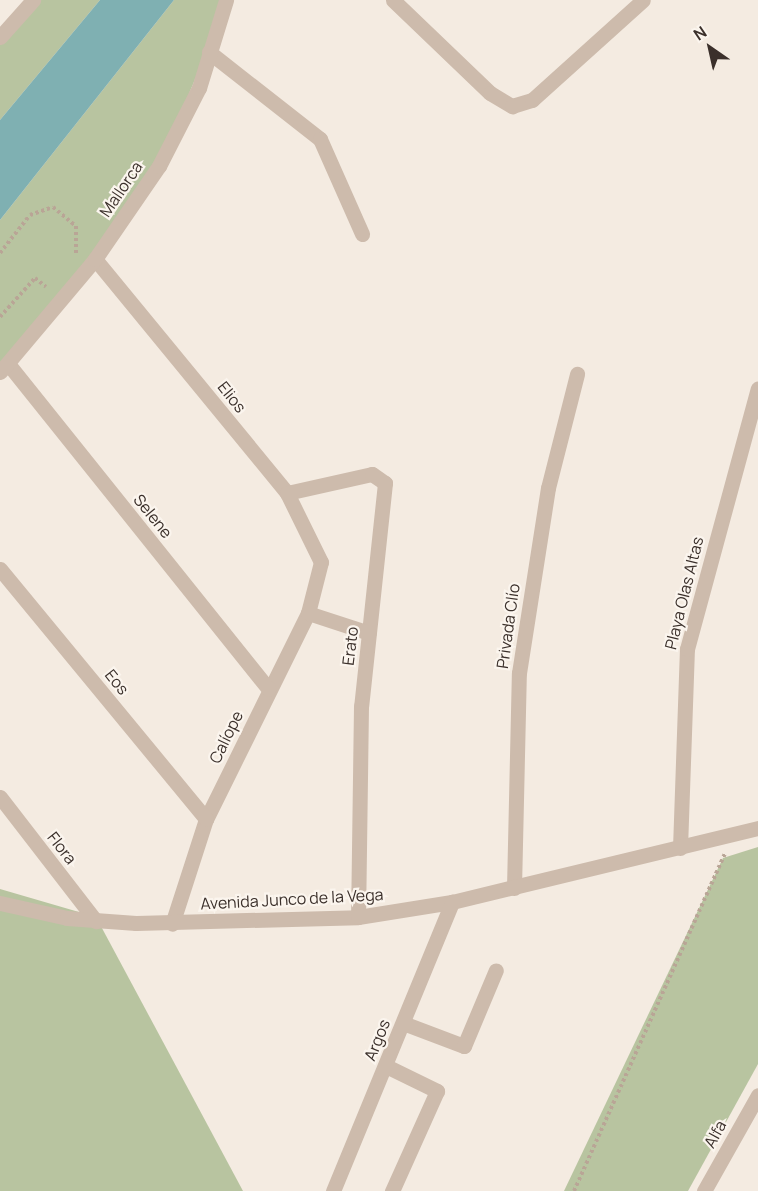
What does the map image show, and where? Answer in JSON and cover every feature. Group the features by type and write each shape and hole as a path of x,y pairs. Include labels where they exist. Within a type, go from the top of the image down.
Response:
{"street":[{"path":"0,38 33,0"},
{"name":"Mallorca","path":"4,368 95,259 159,165 199,88 226,0"},
{"path":"393,0 490,93 513,106 532,99 642,0"},
{"path":"209,52 320,139 333,158 362,234"},
{"name":"Elios","path":"95,259 287,493 322,570"},
{"name":"Selene","path":"4,368 269,689"},
{"name":"Privada Clío","path":"514,888 519,673 549,488 577,374"},
{"name":"Playa Olas Altas","path":"680,848 687,650 758,388"},
{"name":"Erato","path":"287,493 372,474 383,480 384,517 369,633 359,738 358,917"},
{"name":"Eos","path":"0,569 206,819"},
{"name":"Calíope","path":"172,924 206,819 308,613 322,570"},
{"path":"308,613 369,633"},
{"name":"Flora","path":"0,797 96,921"},
{"name":"Avenida Junco de la Vega","path":"0,903 96,921 172,924 358,917 453,902 758,828"},
{"name":"Argos","path":"333,1191 453,902"},
{"path":"404,1023 464,1046 496,970"},
{"path":"386,1066 437,1091 392,1191"},
{"name":"Alfa","path":"704,1191 758,1095"}],"path":[{"path":"0,253 30,215 53,207 68,215 80,238 69,261"},
{"path":"39,296 54,278"},
{"path":"0,316 35,279 46,287"},
{"path":"574,1191 734,834"}],"green space":[{"path":"34,0 100,0 0,120 0,40"},
{"path":"174,0 228,0 159,166 0,372 0,220"},
{"path":"758,847 758,1064 688,1191 564,1191 723,858"},
{"path":"0,889 96,917 243,1191 0,1191"}],"water":[{"path":"100,0 174,0 0,220 0,120"}]}
